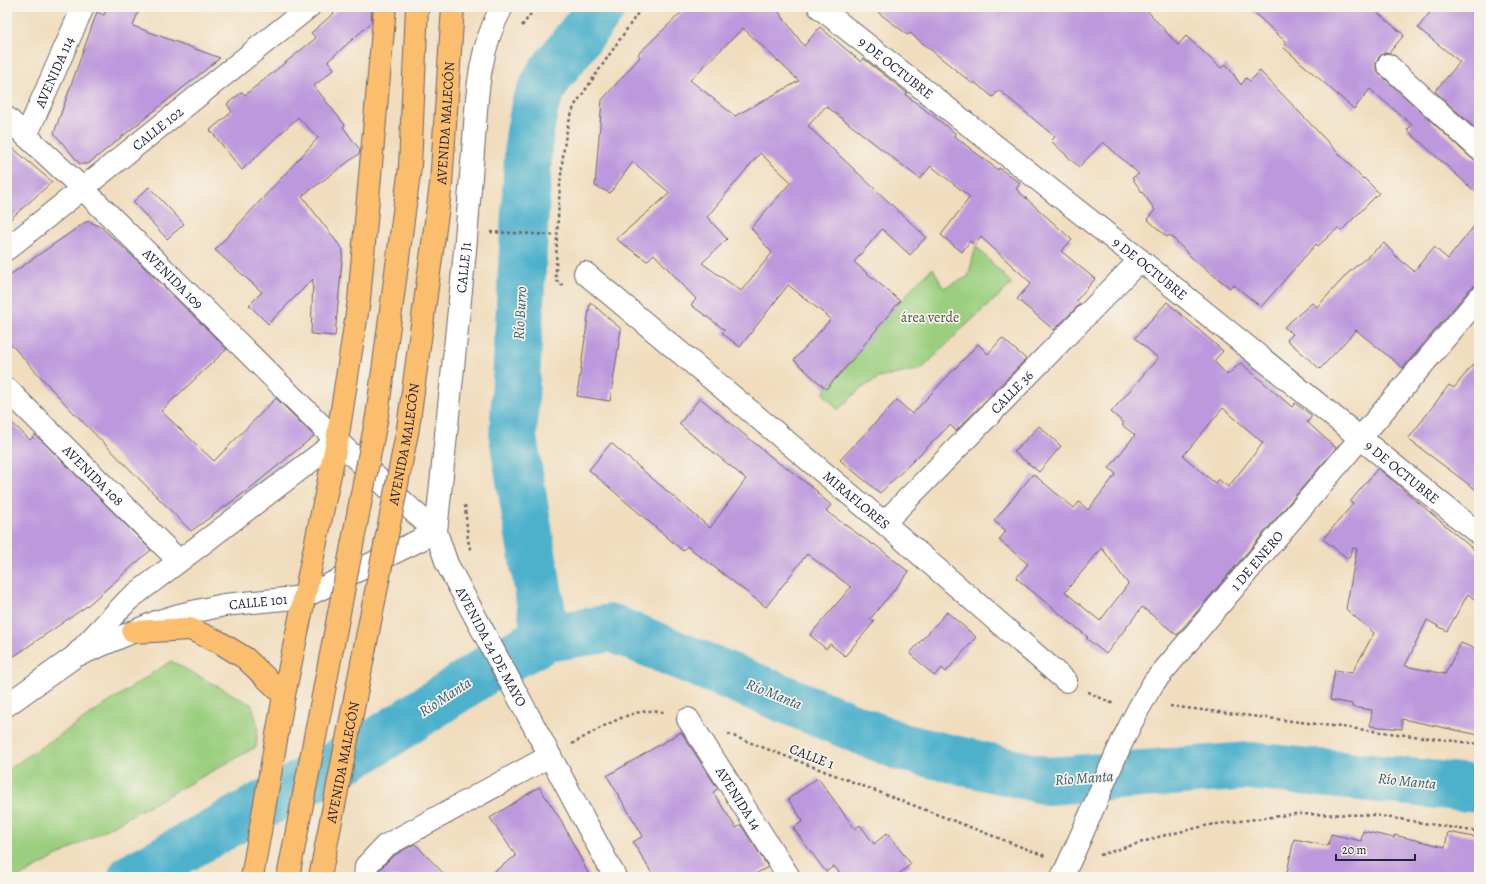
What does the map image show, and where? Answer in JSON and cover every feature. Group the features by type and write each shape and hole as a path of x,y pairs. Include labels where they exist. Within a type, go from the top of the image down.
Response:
{"main road":[{"path":"288,877 377,416 410,167 417,7"},
{"name":"AVENIDA MALECÓN","path":"320,877 408,428 441,184 453,7"},
{"path":"252,877 283,703 337,441 359,300 384,8"},
{"path":"133,632 190,629 218,642 245,658 283,703"}],"street":[{"name":"AVENIDA 114","path":"26,136 83,7"},
{"name":"CALLE 102","path":"7,249 309,7"},
{"name":"CALLE J1","path":"436,532 465,250 481,66 485,46 494,22 502,7"},
{"name":"9 DE OCTUBRE","path":"819,7 1140,260 1479,534"},
{"path":"1388,65 1479,149"},
{"name":"AVENIDA 109","path":"7,118 83,189 337,441"},
{"name":"CALLE 36","path":"884,523 1140,260"},
{"name":"MIRAFLORES","path":"585,273 884,523 1066,681"},
{"name":"1 DE ENERO","path":"1069,864 1135,715 1154,682 1479,298"},
{"name":"AVENIDA 108","path":"7,389 179,561"},
{"name":"AVENIDA 24 DE MAYO","path":"337,441 436,532 447,564 615,877"},
{"name":"CALLE 101","path":"7,705 74,657 128,600 337,441"},
{"name":"CALLE 101","path":"74,657 156,622 179,615 224,605 304,597 436,532"},
{"name":"AVENIDA 14","path":"688,719 789,877"},
{"path":"365,877 366,866 385,846 547,749"}],"path":[{"path":"585,273 571,292 556,280 556,235 564,147 569,118 575,105 642,7"},
{"path":"488,231 556,235"},
{"path":"1066,681 1135,715 1479,744"},
{"path":"547,749 631,714 649,711 671,713 688,719"},
{"name":"CALLE 1","path":"725,733 1069,864"},
{"path":"1069,864 1162,836 1208,825 1295,814 1374,815 1479,832"}],"green space":[{"name":"área verde","path":"976,246 1012,284 964,327 922,369 879,378 860,389 838,410 823,393 854,358 877,326 902,301 915,284 933,268 943,288 968,277"},
{"path":"171,661 252,705 258,727 256,747 19,877 7,877 7,770"}],"building":[{"path":"107,7 140,7 133,26 220,58 88,164 80,164 54,133 97,12 104,15"},
{"path":"341,7 372,7 371,23 328,61 334,69 314,86 345,125 343,127 360,150 359,154 302,196 343,250 335,336 311,334 313,279 268,324 249,305 262,292 215,250 318,138 298,117 242,170 210,130 232,112 227,104 242,92 245,95 316,38 311,33"},
{"path":"687,7 775,7 804,46 820,27 861,62 863,58 907,93 906,95 955,133 954,136 998,170 999,168 1020,183 1016,189 1072,240 1061,251 1095,279 1076,301 1080,304 1054,330 1017,299 1031,283 981,237 975,245 970,241 962,252 941,235 970,197 931,166 920,179 826,106 808,126 926,237 910,255 882,229 854,262 900,301 862,347 863,348 826,389 794,360 831,319 788,285 740,347 722,333 725,330 691,305 696,299 654,254 647,261 616,239 670,193 633,162 610,193 595,186 602,100 640,57 638,54","holes":["743,28 799,81 735,116 690,80","760,153 791,182 751,228 772,253 741,291 702,263 727,239 707,217"]},
{"path":"871,7 1144,7 1178,45 1186,36 1221,68 1226,64 1241,85 1246,78 1250,81 1260,71 1363,179 1364,178 1379,193 1341,231 1338,228 1318,246 1316,244 1261,307 1234,285 1230,288 1194,260 1170,235 1167,237 1147,219 1155,210 1132,178 1139,174 1103,142 1079,167 1051,141 1055,137 999,90 993,97 974,82 973,84 910,33 908,35"},
{"path":"1248,7 1371,7 1404,35 1389,53 1384,53 1379,57 1376,63 1376,69 1471,158 1479,161 1479,195 1407,130 1412,125 1370,89 1354,109 1283,47 1287,43"},
{"path":"1434,7 1479,7 1479,132 1435,91 1460,62 1418,28"},
{"path":"7,143 52,182 7,222"},
{"path":"149,187 184,224 167,239 133,202"},
{"path":"1479,220 1479,286 1474,286 1469,290 1403,368 1356,330 1320,369 1287,340 1293,334 1284,327 1312,303 1317,307 1349,272 1384,243 1397,257 1414,271 1434,247 1448,259"},
{"path":"89,221 102,228 138,261 227,349 161,411 214,461 276,398 314,436 248,490 191,531 69,408 7,340 7,277"},
{"path":"590,302 621,329 610,401 577,396"},
{"path":"1167,302 1223,351 1214,361 1227,375 1241,363 1292,407 1295,403 1312,416 1307,422 1336,448 1177,635 1142,607 1106,654 1086,638 1088,637 1016,578 1028,564 999,540 1006,531 994,521 1033,474 1074,508 1079,502 1088,510 1116,474 1109,468 1135,435 1122,425 1124,423 1111,412 1158,358 1135,338","holes":["1223,408 1263,443 1228,487 1218,479 1215,483 1183,456","1102,548 1128,584 1100,621 1065,592"]},
{"path":"1002,338 1026,359 956,431 950,425 880,493 840,460 897,400 912,414 978,344 988,354"},
{"path":"1479,357 1479,492 1408,439 1449,385 1454,388"},
{"path":"700,398 781,465 782,464 818,492 817,493 831,505 826,511 873,545 874,544 909,572 870,619 874,622 845,656 830,644 826,649 810,635 851,587 807,554 766,607 687,546 683,551 589,470 611,443 710,528 746,479 679,424"},
{"path":"7,418 30,440 35,435 44,443 151,550 87,606 7,661"},
{"path":"1039,426 1061,446 1039,472 1014,452"},
{"path":"1378,468 1479,554 1479,603 1468,594 1447,631 1427,620 1405,666 1445,674 1461,643 1479,650 1479,735 1402,719 1402,729 1370,726 1372,710 1352,707 1352,704 1330,700 1335,670 1352,673 1374,633 1346,609 1357,549 1353,548 1348,559 1323,539 1353,504 1350,502"},
{"path":"947,612 976,637 946,672 942,668 934,676 910,653"},
{"path":"681,732 718,789 713,792 736,828 741,825 768,867 750,877 654,877 633,842 643,836 607,776"},
{"path":"818,778 855,829 860,825 874,844 887,833 911,864 895,877 843,877 834,866 826,872 793,828 803,821 788,799"},
{"path":"539,787 561,820 590,877 486,877 516,856 490,818"},
{"path":"1363,831 1394,838 1394,835 1445,847 1448,832 1479,838 1479,877 1286,877 1294,839 1328,846 1331,834 1361,841"},
{"path":"415,844 447,877 378,877 378,871 393,856"}],"waterway":[{"name":"Río Burro","path":"546,638 513,437 529,138 535,105 548,77 602,7"},
{"name":"Río Manta","path":"132,877 370,746 488,669 546,638 612,628 901,747 1048,781 1250,766 1479,789"}]}
